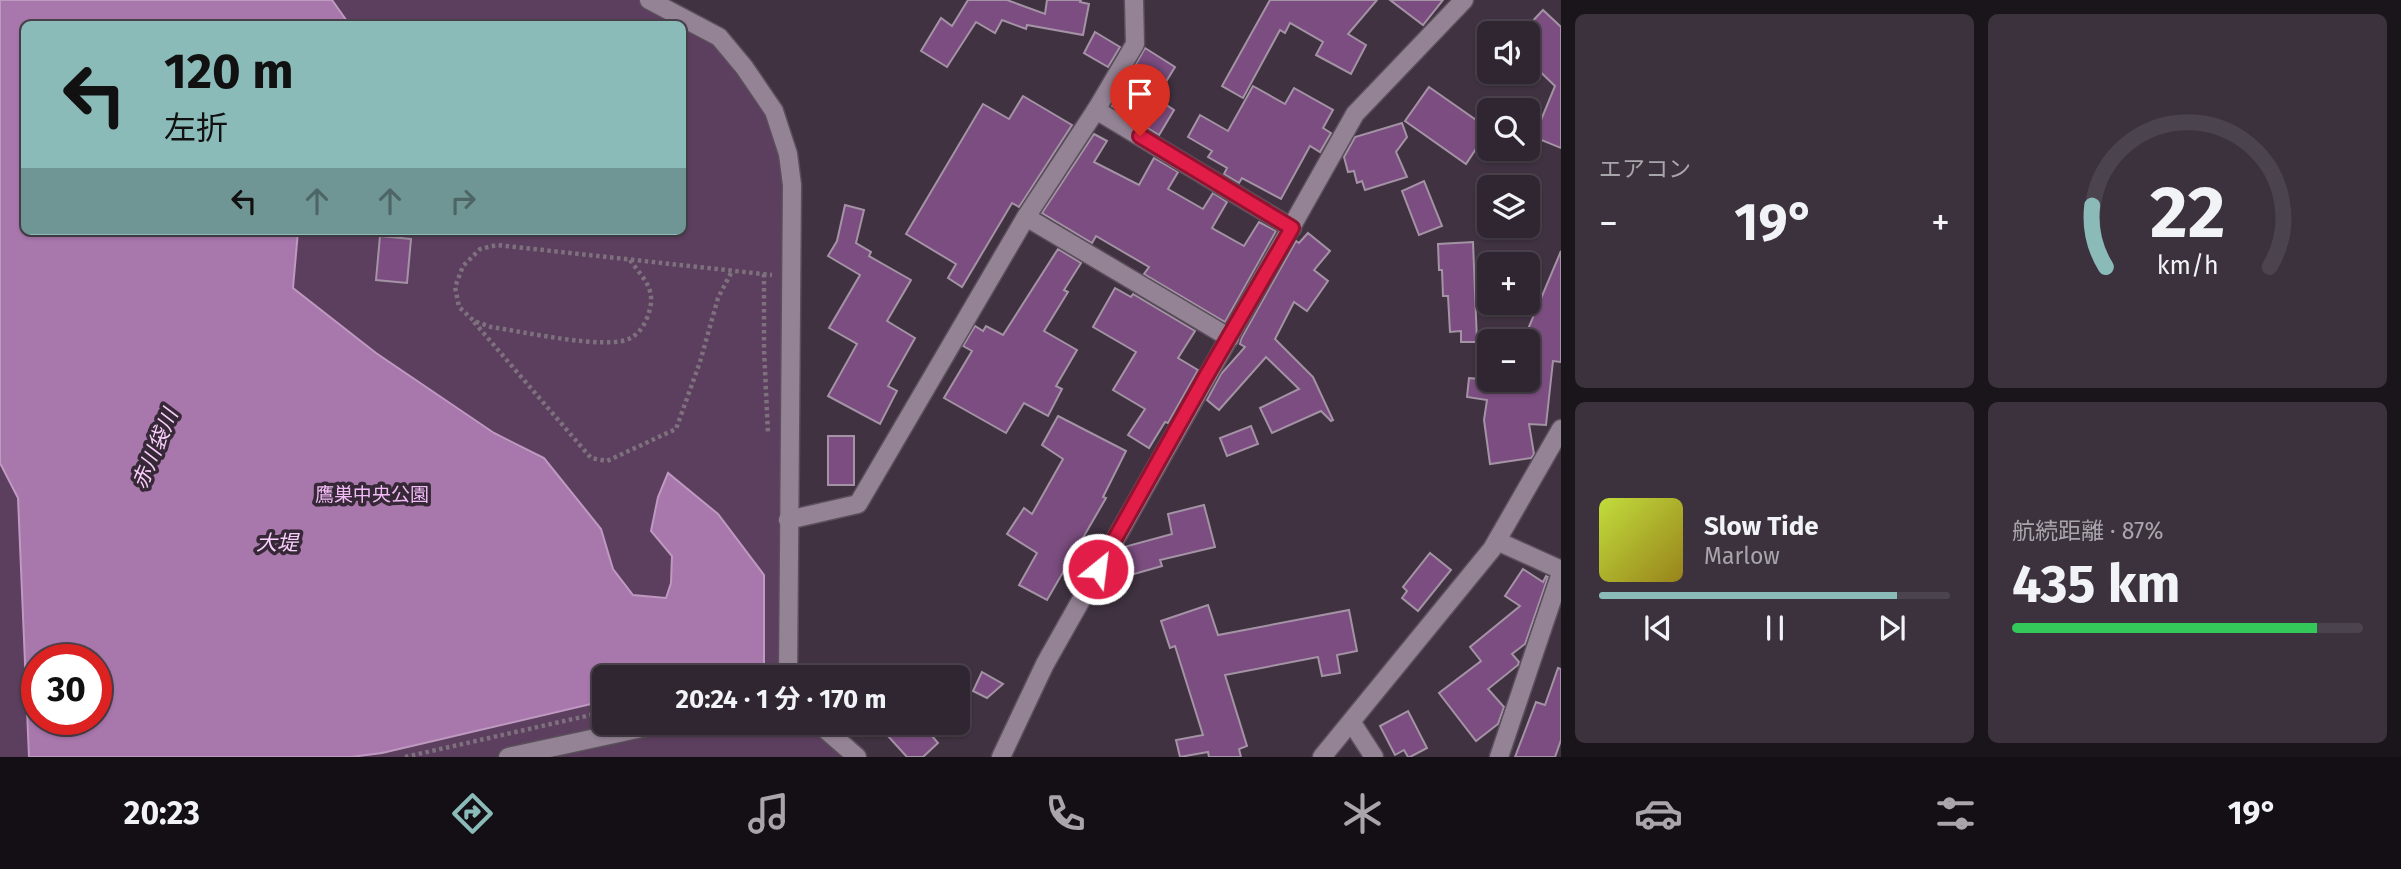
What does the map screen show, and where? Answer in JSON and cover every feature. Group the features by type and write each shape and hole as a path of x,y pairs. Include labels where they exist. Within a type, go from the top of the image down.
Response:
{"street":[{"path":"649,0 719,37 744,67 774,111 788,154 792,185 788,665"},
{"path":"788,520 858,505 1026,217 1096,110 1135,44 1134,0"},
{"path":"1001,757 1045,664 1355,114 1464,0"},
{"path":"1096,110 1292,228"},
{"path":"1026,217 1230,338"},
{"path":"1322,757 1497,541 1561,429"},
{"path":"1497,541 1561,572 1499,757"},
{"path":"1352,723 1374,757"},
{"path":"508,757 610,735"},
{"path":"832,735 858,757"}],"path":[{"path":"732,271 718,298 700,362 676,429 607,461 591,458 460,307 455,287 463,266 480,249 497,246 791,277"},
{"path":"474,321 491,327 607,344 630,339 644,327 653,303 649,286 630,260"},
{"path":"405,757 592,715"}],"green space":[{"name":"大堤","path":"0,0 649,0 695,23 744,67 788,154 788,665 592,665 592,735 832,735 857,757 0,757"}],"water":[{"name":"大堤","path":"0,0 332,0 347,21 21,21 21,235 298,235 293,288 376,353 494,433 544,458 601,529 613,569 633,595 666,598 671,583 672,556 651,531 658,497 668,473 718,514 764,575 764,664 592,665 592,704 382,753 351,757 29,757 28,735 112,735 112,644 24,644 18,498 0,463"}],"building":[{"path":"968,0 1007,0 1045,14 1047,0 1081,0 1080,2 1089,4 1083,35 1027,25 1026,29 1002,20 995,33 976,22 947,67 921,51 941,18 952,26"},
{"path":"1270,0 1377,0 1348,34 1366,45 1351,74 1316,55 1323,42 1290,23 1285,33 1280,30 1243,98 1222,86"},
{"path":"1390,0 1443,0 1423,25"},
{"path":"1543,10 1561,27 1561,148 1540,139 1540,122 1555,86 1540,72 1540,21 1533,21"},
{"path":"1095,32 1120,47 1108,67 1084,53"},
{"path":"1145,48 1175,67 1156,98 1174,110 1159,135 1112,106"},
{"path":"1253,86 1285,104 1294,88 1333,110 1323,128 1331,133 1320,152 1310,146 1281,199 1242,178 1239,183 1224,174 1227,168 1208,157 1212,151 1188,137 1200,115 1228,131"},
{"path":"1429,87 1477,121 1477,147 1466,164 1405,121"},
{"path":"1023,96 1072,125 1019,207 1012,203 962,287 948,278 956,264 906,234 983,104 1009,119"},
{"path":"1402,123 1407,137 1396,152 1407,177 1365,190 1362,181 1357,183 1354,171 1348,172 1344,157 1355,137"},
{"path":"1094,134 1107,141 1094,162 1139,185 1154,158 1178,172 1168,189 1203,209 1213,193 1227,202 1212,228 1244,246 1259,222 1276,231 1225,322 1144,274 1149,267 1096,236 1092,243 1042,213"},
{"path":"1424,181 1442,226 1419,235 1402,191"},
{"path":"845,205 864,210 856,243 871,252 869,256 911,280 887,321 915,338 888,386 897,391 880,424 828,396 857,344 829,328 860,275 828,256 837,241"},
{"path":"1308,233 1330,251 1314,270 1328,281 1307,311 1294,302 1275,339 1313,377 1333,420 1321,411 1272,433 1260,408 1299,389 1266,357 1219,410 1207,400 1221,374 1245,347 1240,344 1241,339 1296,241 1299,243"},
{"path":"380,236 411,239 407,283 376,280"},
{"path":"1473,242 1477,342 1461,342 1461,331 1450,332 1448,296 1443,296 1438,244"},
{"path":"1058,249 1081,263 1064,290 1068,292 1044,331 1077,350 1056,386 1062,389 1048,416 1024,403 1006,433 944,398 972,351 963,346 975,326 983,331 986,326 1003,335"},
{"path":"1561,251 1561,362 1553,361 1546,425 1529,424 1534,454 1531,458 1490,464 1484,420 1487,400 1467,397 1469,378 1477,379 1477,392 1540,392 1540,329 1528,329 1534,315 1540,315 1540,301"},
{"path":"1115,288 1131,297 1133,294 1195,331 1178,358 1198,370 1168,423 1165,422 1149,448 1128,435 1145,409 1113,390 1136,352 1093,327"},
{"path":"1058,416 1126,451 1103,497 1106,498 1047,600 1019,585 1037,553 1007,534 1024,508 1032,514 1063,459 1042,445"},
{"path":"1251,426 1258,444 1227,456 1220,438"},
{"path":"828,436 854,436 854,485 828,485"},
{"path":"1204,505 1215,547 1160,560 1162,566 1127,576 1121,553 1124,547 1172,534 1168,514"},
{"path":"1430,553 1451,570 1418,611 1402,598 1407,591 1403,587"},
{"path":"1523,569 1543,582 1546,576 1548,577 1525,644 1512,654 1519,662 1518,665 1488,689 1504,707 1498,724 1476,741 1439,693 1481,661 1470,647 1520,606 1505,596"},
{"path":"1208,605 1218,635 1349,610 1357,651 1337,655 1340,673 1322,676 1318,657 1225,675 1247,746 1239,749 1241,757 1209,757 1208,752 1180,757 1176,740 1203,735 1175,646 1170,648 1161,621"},
{"path":"1558,668 1561,669 1561,740 1555,757 1515,757 1536,702 1545,705"},
{"path":"982,672 1003,684 987,698 973,691"},
{"path":"1408,711 1427,748 1410,757 1404,750 1395,755 1380,726"},
{"path":"887,735 931,735 938,743 923,757 907,757"}],"route":[{"path":"1098,569 1292,228 1140,136"}],"water label":[{"name":"赤川袋川","path":"155,449"}],"park label":[{"name":"鷹巣中央公園","path":"372,494"}]}
